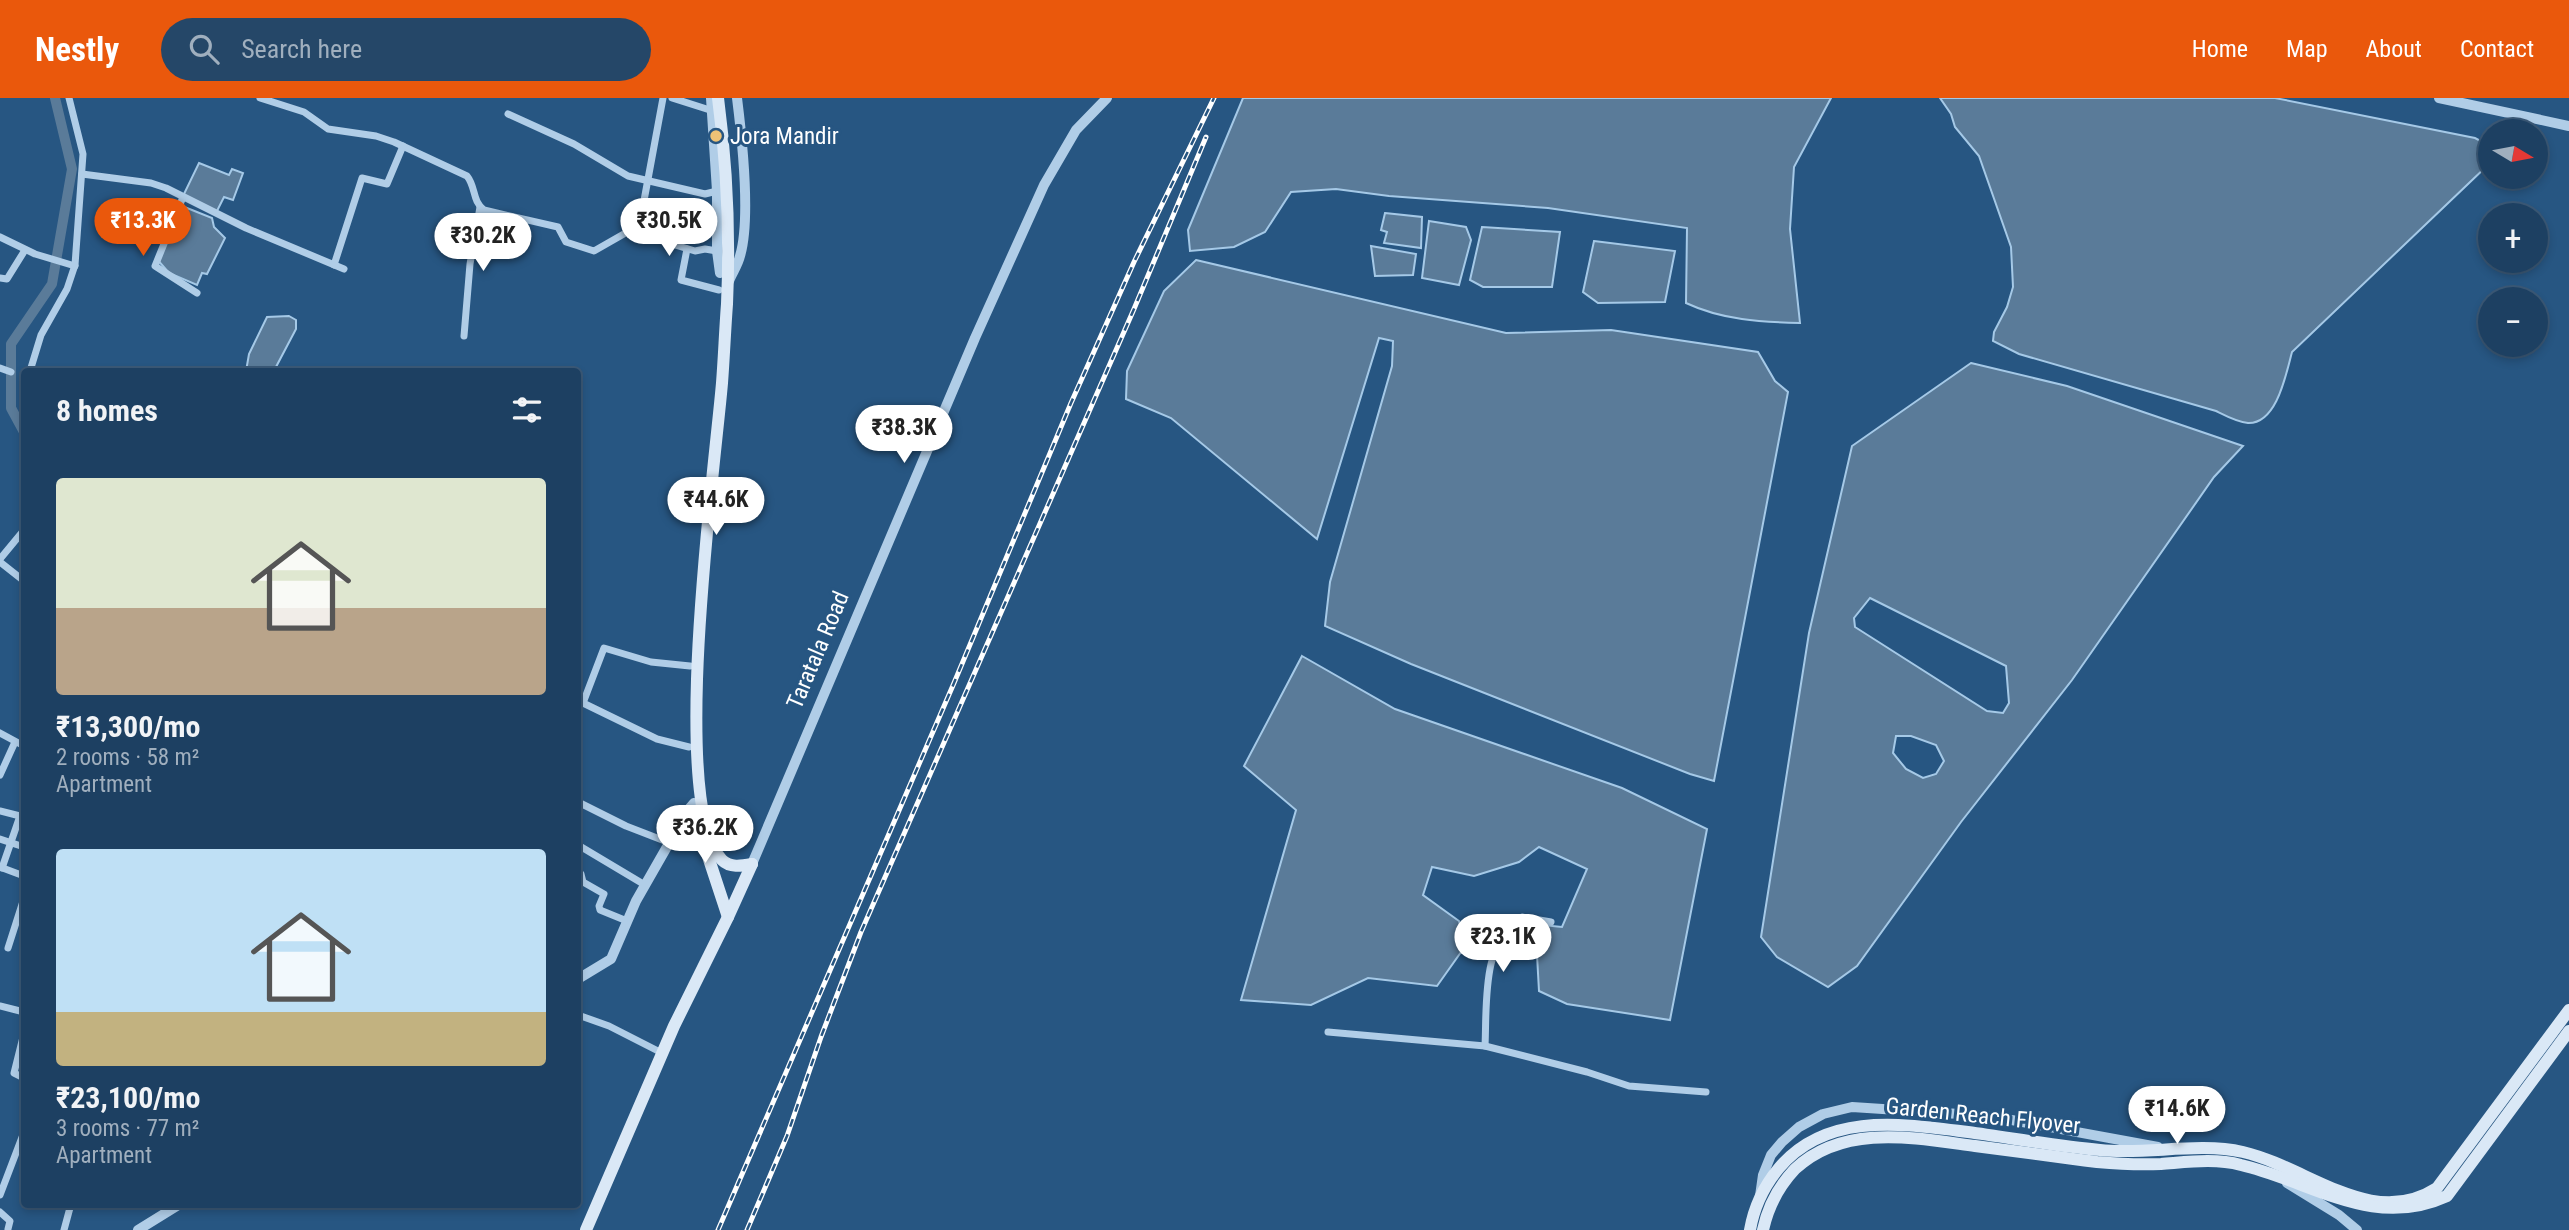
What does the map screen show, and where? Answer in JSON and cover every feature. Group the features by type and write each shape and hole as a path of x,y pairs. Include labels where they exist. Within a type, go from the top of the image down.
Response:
{"main road":[{"path":"719,98 726,165 728,231 698,551 690,666 689,747 705,850 728,917"},
{"path":"722,282 722,384 705,543 698,654 698,807 713,846 723,861 734,866 752,864"},
{"name":"Taratala Road","path":"586,1230 662,1052 752,864"},
{"name":"Garden Reach Flyover","path":"1750,1230 1755,1210 1767,1186 1792,1155 1825,1135 1849,1127 1873,1125 1919,1126 2126,1152 2230,1150 2257,1156 2285,1168 2352,1209 2377,1215 2394,1214 2418,1205 2437,1188 2569,1010"},
{"path":"2416,1220 2433,1210 2447,1196 2569,1031"},
{"name":"Garden Reach Flyover","path":"1763,1230 1777,1192 1792,1173 1810,1157 1830,1146 1851,1140 1894,1137 2107,1163 2215,1161 2241,1165 2279,1179 2331,1213 2362,1228"}],"street":[{"path":"31,368 41,335 67,289 73,265 82,174 81,141 69,98"},
{"path":"260,98 304,112 328,129 376,136 403,146 467,176 480,207 470,264 464,336"},
{"path":"480,207 502,216 558,227 566,242 589,250 600,248 629,231 636,213 643,206 663,98"},
{"path":"672,98 713,111"},
{"path":"711,98 717,191 717,251 722,282"},
{"path":"722,282 740,257 744,227 743,163 737,98"},
{"name":"Taratala Road","path":"752,864 975,338 1044,185 1076,130 1107,98"},
{"path":"2440,98 2569,126"},
{"path":"508,114 574,144 620,172 705,194 717,191"},
{"path":"334,265 362,178 387,184 403,146"},
{"path":"82,174 150,184 344,269"},
{"path":"183,197 155,266 197,293"},
{"path":"629,231 698,252 705,248 717,251"},
{"path":"0,237 25,250 73,265"},
{"path":"687,249 681,281 722,282"},
{"path":"0,278 7,279 25,250"},
{"path":"0,368 11,372"},
{"path":"21,534 0,560 21,578"},
{"path":"689,747 657,739 583,703 604,648 651,662 690,666"},
{"path":"0,733 21,745"},
{"path":"0,775 15,742"},
{"path":"581,804 626,826 670,843"},
{"path":"581,977 611,959 645,885 670,843 698,807"},
{"path":"0,811 21,817"},
{"path":"21,819 1,868 21,875"},
{"path":"0,839 21,846"},
{"path":"581,847 645,885"},
{"path":"581,874 583,882 604,894 600,910 627,921"},
{"path":"8,948 21,907"},
{"path":"1485,1046 1493,953 1511,926 1522,917 1551,922"},
{"path":"0,1006 21,1012"},
{"path":"581,1016 609,1026 662,1052"},
{"path":"1328,1032 1485,1046 1587,1072 1629,1086 1706,1092"},
{"path":"21,1045 14,1073 21,1076"},
{"path":"1756,1230 1763,1175 1771,1154 1799,1127 1823,1114 1852,1107 1990,1116 2221,1160 2238,1160 2280,1179 2362,1228"},
{"path":"0,1195 21,1140"},
{"path":"64,1230 70,1208"},
{"path":"138,1230 174,1208"},
{"path":"0,1212 10,1221 9,1230"}],"water":[{"path":"1243,98 1831,98 1794,167 1790,229 1800,323 1728,317 1686,303 1687,228 1548,208 1389,196 1336,189 1291,192 1265,232 1234,247 1190,251 1188,230"},
{"path":"1940,98 2275,98 2475,138 2478,140 2478,174 2292,352 2273,407 2258,421 2248,423 2216,411 2019,354 1993,341 1994,332 2007,307 2013,287 2011,247 1979,156 1955,127 1951,114"},
{"path":"199,163 229,175 232,169 243,173 233,200 224,197 216,213 183,196"},
{"path":"182,206 212,218 214,227 225,238 207,274 202,273 197,285 169,273 156,258"},
{"path":"1385,213 1422,217 1421,248 1384,243 1387,232 1381,230"},
{"path":"1429,221 1466,227 1471,240 1459,285 1422,278"},
{"path":"1482,227 1560,232 1552,287 1483,287 1470,280"},
{"path":"1594,241 1675,251 1665,302 1598,303 1583,292"},
{"path":"1371,246 1416,254 1413,275 1375,276"},
{"path":"1196,260 1506,333 1611,330 1758,352 1775,381 1788,392 1714,781 1690,774 1411,664 1325,626 1330,582 1392,366 1393,341 1379,338 1317,539 1171,418 1126,399 1127,371 1164,291"},
{"path":"289,316 296,320 296,329 276,368 247,368 249,354 267,317"},
{"path":"1971,363 2067,386 2243,446 2214,477 2072,680 1961,822 1857,966 1828,987 1777,957 1761,937 1809,633 1852,446","holes":["1870,598 2006,666 2009,703 2003,713 1987,711 1855,627 1854,618","1896,736 1911,736 1936,745 1944,761 1936,774 1923,778 1906,769 1893,753"]},
{"path":"1302,656 1395,709 1622,788 1707,829 1670,1020 1567,1004 1539,991 1537,955 1514,938 1522,923 1562,927 1587,869 1539,847 1519,862 1474,876 1432,867 1423,895 1459,921 1466,945 1437,986 1368,978 1311,1005 1241,1000 1296,810 1244,766"}],"waterway":[{"path":"21,426 11,408 11,344 52,284 72,169 55,98"}],"railway":[{"path":"718,1230 954,683 1071,403 1134,262 1214,98"},
{"path":"747,1230 787,1136 861,932 1134,309 1206,137"}],"place":[{"name":"Jora Mandir","path":"716,136"}]}
